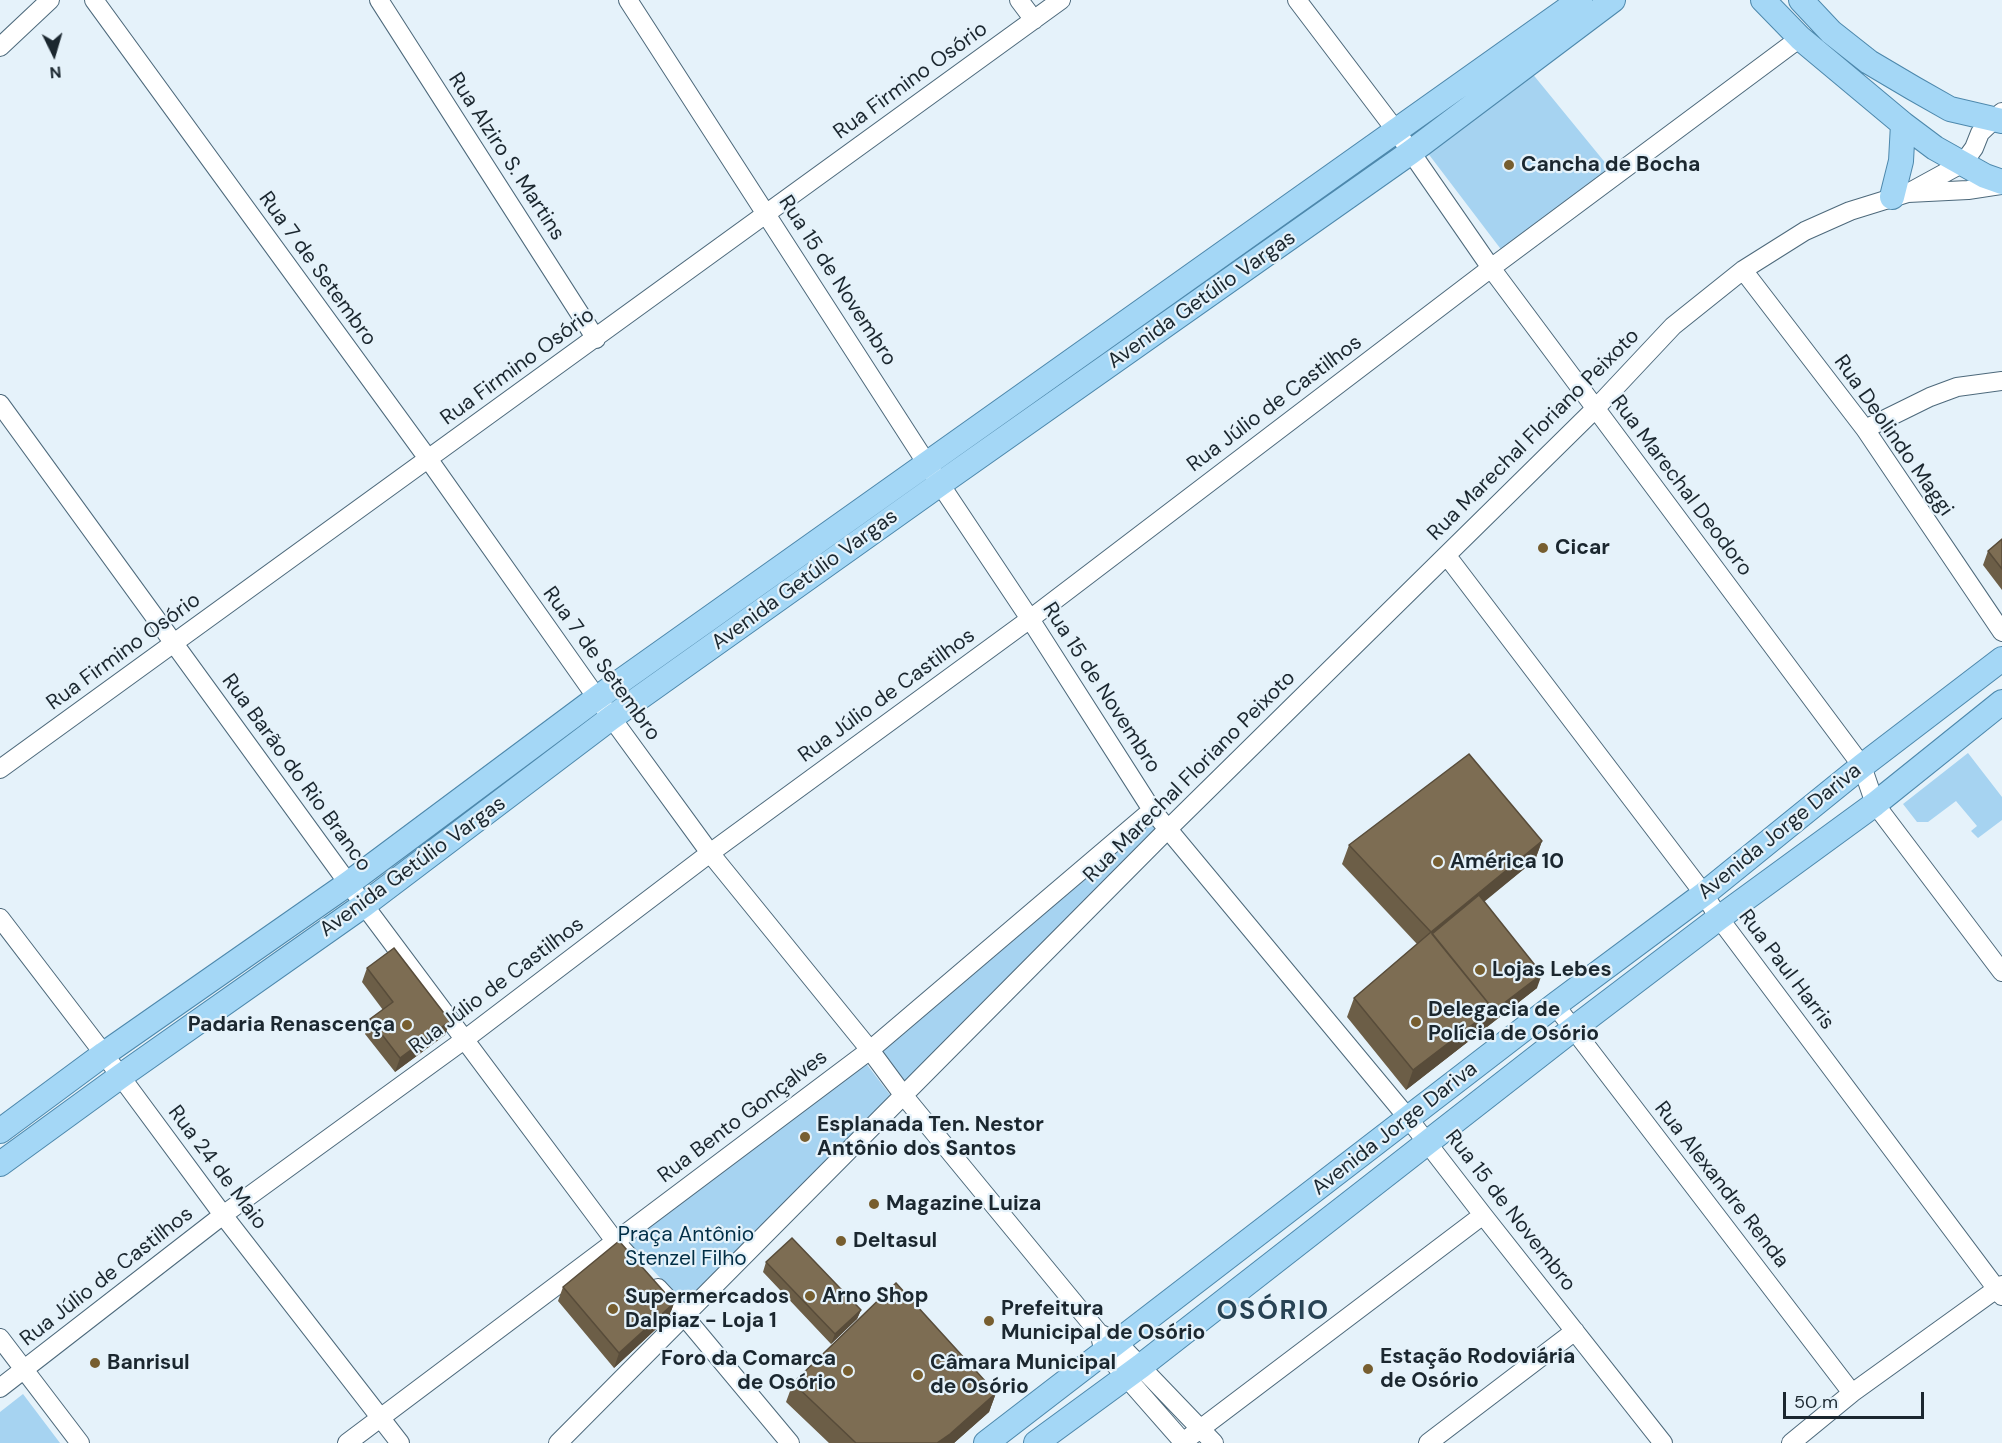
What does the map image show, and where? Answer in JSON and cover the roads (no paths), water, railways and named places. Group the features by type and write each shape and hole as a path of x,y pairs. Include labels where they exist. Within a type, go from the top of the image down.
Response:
{"main road":[{"name":"Avenida Getúlio Vargas","path":"0,1164 364,904 612,718 1411,152 1562,26 1580,0"},
{"name":"Avenida Getúlio Vargas","path":"0,1131 104,1054 349,884 597,698 1181,283 1397,132 1562,26 1613,0"},
{"path":"1763,0 1800,38 1903,124 1935,148 2002,183"},
{"path":"1801,0 1830,32 1869,62 1950,109 2000,117"},
{"path":"1900,195 1903,124"},
{"path":"1323,184 1338,204"},
{"path":"1181,283 1197,303"},
{"name":"Avenida Jorge Dariva","path":"986,1443 1107,1342 1704,894 1862,766 2002,659"},
{"name":"Avenida Jorge Dariva","path":"1036,1443 1133,1372 1573,1029 1875,804 2002,702"},
{"path":"1942,705 1965,732"},
{"path":"420,830 437,850"},
{"path":"226,969 242,990"},
{"path":"47,1096 64,1117"}],"street":[{"path":"0,47 50,0"},
{"name":"Rua 7 de Setembro","path":"94,0 429,460 710,854 870,1050 903,1096 1133,1372 1183,1442"},
{"name":"Rua Alziro S. Martins","path":"379,0 596,339"},
{"name":"Rua 15 de Novembro","path":"628,0 1152,810 1408,1118 1663,1443"},
{"path":"1019,0 1034,20"},
{"name":"Rua Firmino Osório","path":"0,769 1062,0"},
{"name":"Rua Marechal Deodoro","path":"1297,0 1397,132 1491,268 1862,766 1875,804 2002,972"},
{"name":"Rua Júlio de Castilhos","path":"0,1388 223,1215 464,1040 710,854 1030,619 1491,268 1800,38"},
{"path":"1900,195 1963,163 1974,148 1980,133 2000,117"},
{"path":"1900,195 1968,190 2002,183"},
{"name":"Rua Marechal Floriano Peixoto","path":"558,1443 1168,829 1596,408 1673,327 1743,270 1805,231 1850,211 1900,195"},
{"name":"Rua Deolindo Maggi","path":"1743,270 1865,429 2002,632"},
{"path":"1865,429 1930,397 1957,387 2002,381"},
{"name":"Rua Barão do Rio Branco","path":"0,404 349,884 615,1241 684,1316 790,1443"},
{"name":"Rua Paul Harris","path":"1447,556 1704,894 1719,918 2000,1290"},
{"name":"Rua Bento Gonçalves","path":"347,1443 870,1050 1152,810"},
{"name":"Rua 24 de Maio","path":"0,918 121,1076 223,1215 400,1443"},
{"name":"Rua Alexandre Renda","path":"1555,1005 1852,1393"},
{"path":"1183,1442 1483,1215"},
{"path":"1791,1443 1852,1393 2000,1290"},
{"path":"1428,1443 1575,1331"},
{"path":"0,1338 80,1443"},
{"name":"Rua 7 de Setembro","path":"1133,1372 1200,1428 1214,1443"}],"place":[{"name":"Cancha de Bocha","path":"1509,165"},
{"name":"Cicar","path":"1543,548"},
{"name":"América 10","path":"1438,862"},
{"name":"Lojas Lebes","path":"1480,970"},
{"name":"Delegacia de Polícia de Osório","path":"1416,1022"},
{"name":"Padaria Renascença","path":"407,1025"},
{"name":"Esplanada Ten. Nestor Antônio dos Santos","path":"805,1137"},
{"name":"Magazine Luiza","path":"874,1204"},
{"name":"Deltasul","path":"841,1241"},
{"name":"Arno Shop","path":"810,1296"},
{"name":"Supermercados Dalpiaz - Loja 1","path":"613,1309"},
{"name":"Prefeitura Municipal de Osório","path":"989,1321"},
{"name":"Banrisul","path":"95,1363"},
{"name":"Estação Rodoviária de Osório","path":"1368,1369"},
{"name":"Foro da Comarca de Osório","path":"848,1371"},
{"name":"Câmara Municipal de Osório","path":"918,1375"}],"district":[{"name":"OSÓRIO","path":"1273,1312"}],"park label":[{"name":"Praça Antônio Stenzel Filho","path":"686,1247"}]}
